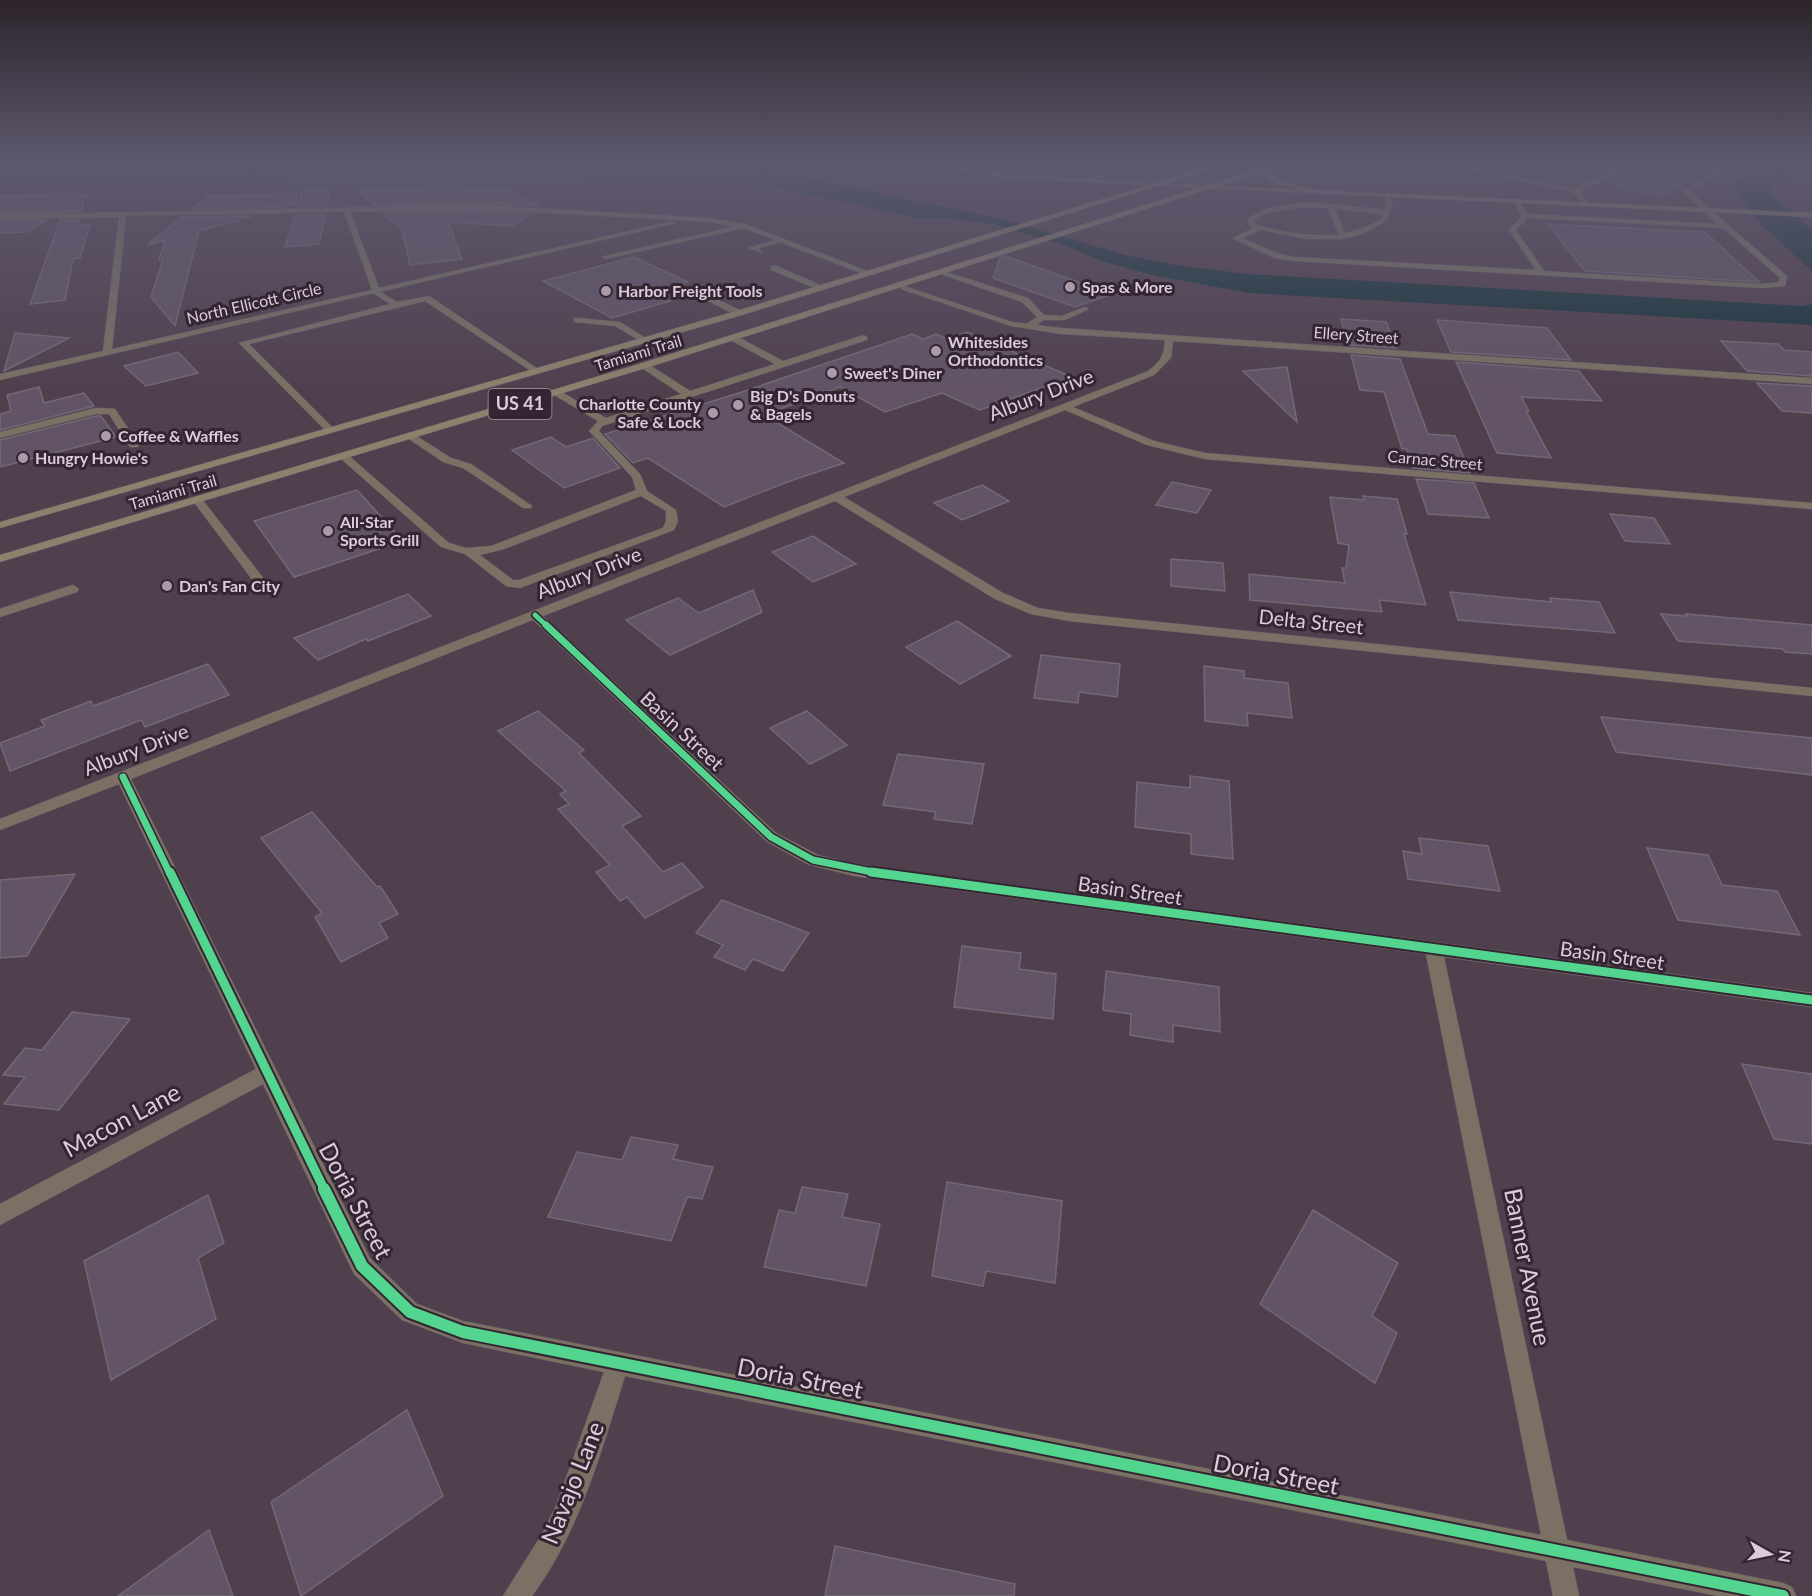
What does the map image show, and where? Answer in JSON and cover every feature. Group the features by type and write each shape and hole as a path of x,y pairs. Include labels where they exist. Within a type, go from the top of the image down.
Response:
{"main road":[{"name":"Tamiami Trail","path":"0,525 739,313 987,238"},
{"name":"Tamiami Trail","path":"0,559 344,458 1056,238"},
{"path":"911,268 927,257"},
{"path":"822,312 862,291 873,279 872,274"},
{"path":"904,274 900,279 900,284 904,287"}],"street":[{"path":"107,353 120,238"},
{"path":"357,238 376,291 396,305"},
{"name":"North Ellicott Circle","path":"0,377 606,238"},
{"path":"605,257 689,238"},
{"path":"779,238 872,274"},
{"path":"1237,238 1277,256 1295,259 1761,286 1782,284 1784,278 1739,238"},
{"path":"1518,238 1542,273"},
{"path":"759,251 752,248 783,240"},
{"path":"774,268 823,288"},
{"path":"946,273 1025,300 1042,317"},
{"name":"Ellery Street","path":"904,287 1011,324 1029,326 1812,381"},
{"path":"693,290 739,313"},
{"path":"330,430 243,343 426,298 537,371"},
{"path":"1029,326 1042,317 1062,318 1085,309"},
{"path":"577,320 617,324 645,340"},
{"name":"Albury Drive","path":"0,825 1151,373 1165,363 1169,354 1169,337"},
{"path":"642,492 642,486 634,473 598,438 594,431 599,424 864,338"},
{"path":"735,339 782,364"},
{"path":"645,366 688,394"},
{"path":"557,393 605,421"},
{"name":"Carnac Street","path":"1065,407 1145,443 1177,453 1812,506"},
{"path":"0,435 96,411 112,411 134,445"},
{"path":"412,437 447,460 467,466 527,506"},
{"path":"344,458 445,545 469,552 481,553 500,547 642,492"},
{"path":"469,552 510,583 520,584 668,530 672,521 671,510 642,492"},
{"name":"Delta Street","path":"836,497 999,596 1035,611 1812,692"},
{"path":"198,501 267,591"},
{"path":"0,613 74,589"},
{"name":"Basin Street","path":"536,615 771,837 813,860 854,870 1812,1000"},
{"name":"Doria Street","path":"123,777 362,1266 410,1312 463,1332 1783,1596"},
{"name":"Banner Avenue","path":"1434,949 1566,1596"},
{"name":"Macon Lane","path":"0,1215 267,1072"},
{"name":"Navajo Lane","path":"516,1596 536,1572 574,1494 618,1363"}],"water":[{"path":"1041,238 1068,238 1125,255 1176,265 1247,274 1802,306 1812,304 1812,325 1250,293 1157,276 1104,262"},
{"path":"1775,238 1812,238 1812,271"}],"building":[{"path":"53,238 86,238 80,258 73,259 65,300 30,304"},
{"path":"155,238 197,238 175,326 151,297 163,259 159,260 165,240 147,245"},
{"path":"288,238 320,238 319,244 285,247"},
{"path":"404,238 454,238 462,259 410,265"},
{"path":"1559,238 1712,238 1759,282 1585,271"},
{"path":"1005,256 1112,294 1075,307 993,278 1000,258"},
{"name":"Harbor Freight Tools","path":"634,257 688,282 651,292 670,301 612,318 543,281"},
{"path":"1341,319 1386,322 1396,348 1348,345"},
{"path":"1437,320 1547,328 1571,360 1451,352"},
{"path":"967,332 1072,377 980,410 942,393 885,412 840,387 764,415 844,463 724,507 648,458 633,463 605,434 739,393 912,334 923,339 936,334 947,339"},
{"path":"15,333 69,338 4,371"},
{"path":"1721,341 1778,344 1784,350 1812,352 1812,376 1747,371"},
{"path":"178,352 198,373 146,386 124,366"},
{"path":"1351,355 1400,359 1428,434 1455,436 1470,473 1413,468 1407,449 1402,449 1384,392 1360,390"},
{"path":"1456,362 1579,371 1602,401 1521,397 1551,458 1497,453"},
{"path":"1287,367 1297,422 1243,371"},
{"path":"1757,383 1812,386 1812,413 1782,411"},
{"path":"39,387 44,403 84,393 94,406 0,430 0,414 11,411 7,395"},
{"path":"101,416 116,437 0,467 0,440"},
{"path":"551,437 566,447 593,438 620,468 564,488 512,450"},
{"path":"1416,479 1474,483 1489,518 1428,514"},
{"path":"1172,482 1211,490 1197,513 1156,505"},
{"path":"982,485 1009,501 962,520 934,503"},
{"name":"All-Star Sports Grill","path":"357,490 403,541 294,577 254,521"},
{"path":"1363,496 1397,499 1407,534 1404,534 1426,605 1379,600 1382,612 1250,600 1249,574 1345,583 1342,568 1346,568 1349,545 1338,543 1330,497 1364,500"},
{"path":"1610,514 1654,518 1670,544 1625,541"},
{"path":"813,536 856,564 813,582 772,552"},
{"path":"1171,559 1223,563 1225,591 1171,586"},
{"path":"753,590 762,612 670,655 626,620 678,598 699,613"},
{"path":"1450,592 1552,602 1550,598 1599,602 1615,633 1458,620"},
{"path":"408,594 431,616 368,641 366,639 318,660 294,638"},
{"path":"1661,614 1688,616 1686,614 1812,625 1812,654 1785,652 1783,649 1678,641"},
{"path":"957,621 1011,656 960,684 906,647"},
{"path":"1041,655 1120,664 1117,697 1079,692 1078,703 1034,698"},
{"path":"208,664 229,695 145,727 141,720 10,771 0,743 45,726 41,720 91,701 93,706"},
{"path":"1204,666 1244,671 1244,678 1288,683 1292,718 1247,713 1248,726 1205,721"},
{"path":"538,711 584,750 579,753 641,816 622,826 663,872 682,863 703,887 645,918 627,897 620,901 596,872 610,865 558,809 569,804 560,794 566,791 498,731"},
{"path":"807,711 847,745 810,764 770,728"},
{"path":"1601,717 1812,738 1812,775 1616,752"},
{"path":"898,754 984,764 972,824 934,819 936,812 883,805"},
{"path":"1190,776 1229,781 1233,859 1191,854 1191,834 1135,827 1137,782 1190,788"},
{"path":"312,812 377,887 380,886 398,914 379,923 388,938 341,962 315,917 322,913 261,838"},
{"path":"1419,838 1488,846 1500,891 1408,879 1403,851 1422,854"},
{"path":"1647,848 1708,855 1722,885 1777,891 1800,935 1678,920"},
{"path":"75,874 27,956 0,958 0,880"},
{"path":"722,900 809,933 783,971 753,959 745,970 714,957 723,945 696,933"},
{"path":"962,946 1021,953 1019,969 1056,974 1053,1019 954,1007"},
{"path":"1106,971 1219,987 1220,1032 1173,1025 1173,1042 1130,1035 1131,1014 1103,1010"},
{"path":"72,1012 130,1019 59,1110 4,1104 25,1077 3,1075 25,1048 42,1050"},
{"path":"1742,1064 1812,1074 1812,1144 1774,1139"},
{"path":"631,1137 678,1145 673,1159 713,1167 702,1199 687,1197 671,1241 548,1217 577,1152 622,1160"},
{"path":"947,1182 1062,1201 1055,1283 986,1271 983,1286 932,1276"},
{"path":"802,1187 848,1194 842,1217 880,1224 866,1286 764,1267 779,1210 795,1213"},
{"path":"208,1195 224,1243 198,1258 216,1319 111,1380 84,1261"},
{"path":"1313,1210 1398,1263 1372,1316 1397,1333 1375,1383 1260,1304"},
{"path":"407,1410 443,1496 301,1596 271,1502"},
{"path":"209,1530 233,1596 118,1596"},
{"path":"835,1546 1015,1584 1014,1596 825,1596"}],"cycle path":[{"path":"535,615 771,837 813,860 854,870 1812,1000"},
{"path":"123,777 362,1266 410,1312 463,1332 1783,1596"}],"place":[{"name":"Spas & More","path":"1070,287"},
{"name":"Harbor Freight Tools","path":"606,291"},
{"name":"Whitesides Orthodontics","path":"936,351"},
{"name":"Sweet's Diner","path":"832,373"},
{"name":"Big D's Donuts & Bagels","path":"738,405"},
{"name":"Charlotte County Safe & Lock","path":"713,413"},
{"name":"Coffee & Waffles","path":"106,436"},
{"name":"Hungry Howie's","path":"23,458"},
{"name":"All-Star Sports Grill","path":"328,531"},
{"name":"Dan's Fan City","path":"167,586"}]}
